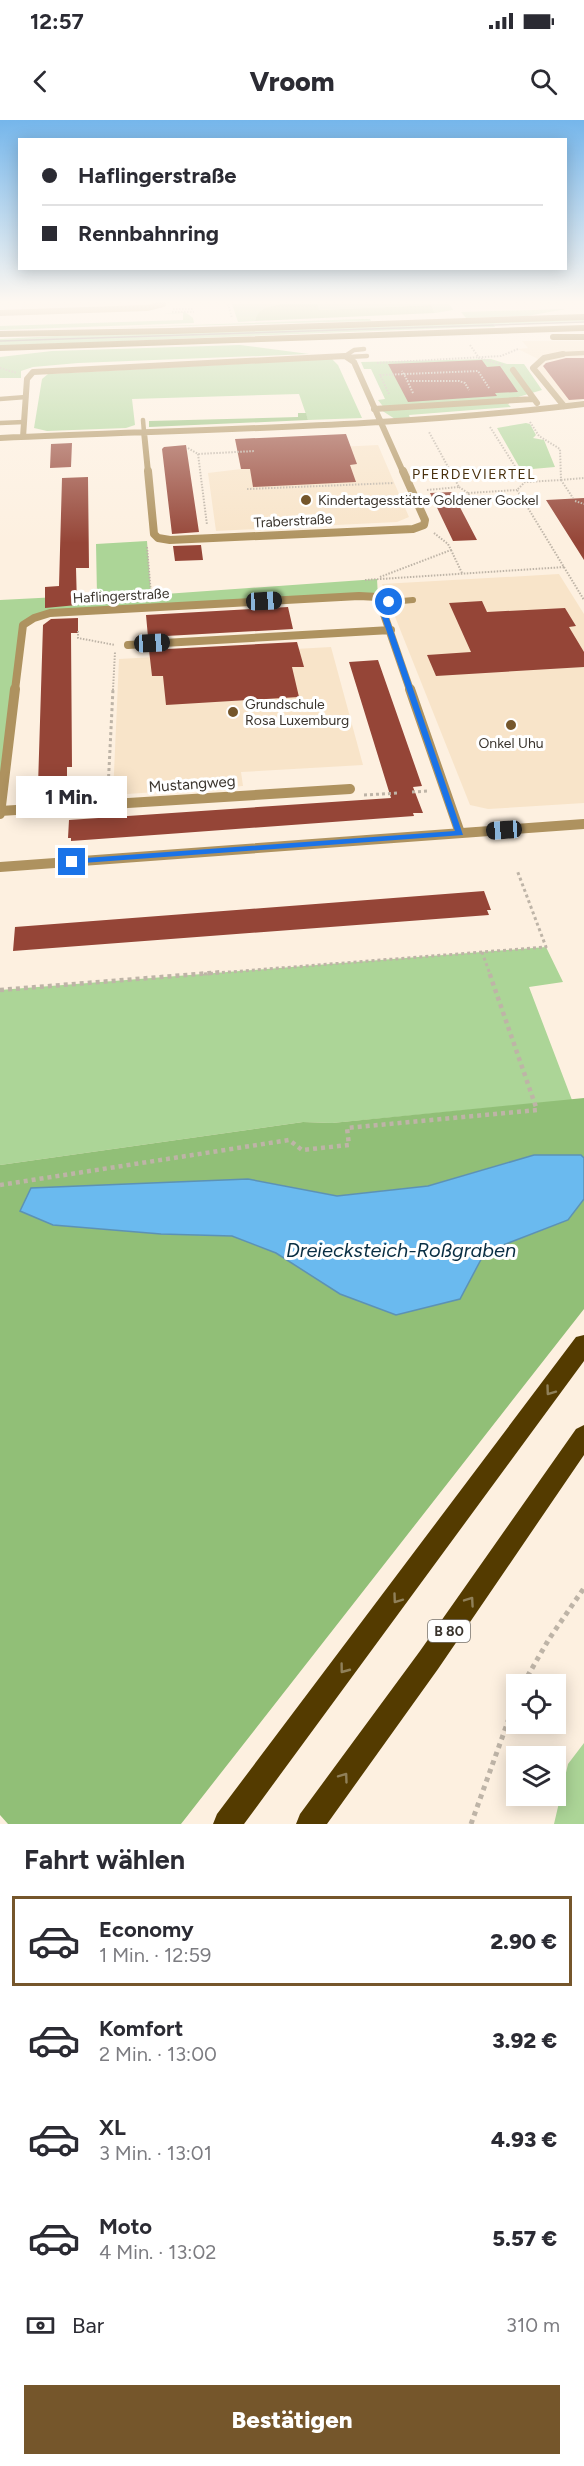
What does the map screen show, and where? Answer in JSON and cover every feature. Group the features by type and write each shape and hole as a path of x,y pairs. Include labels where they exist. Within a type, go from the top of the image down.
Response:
{"highway":[{"path":"227,1824 584,1344"},
{"name":"B 80","path":"310,1824 429,1660 584,1436"}],"street":[{"path":"23,437 27,384"},
{"path":"363,384 415,495 425,520 424,525"},
{"path":"522,384 542,409"},
{"path":"546,384 564,406"},
{"path":"374,409 533,399"},
{"path":"0,438 380,422 482,416 584,404"},
{"path":"144,432 154,534 158,538"},
{"name":"Traberstraße","path":"158,538 413,529 424,525"},
{"name":"Haflingerstraße","path":"0,813 23,625 34,618 50,613 359,596 378,597 380,603"},
{"path":"380,603 460,833"},
{"path":"128,645 391,630"},
{"name":"Mustangweg","path":"0,813 350,789"},
{"path":"0,867 96,864 406,841 460,833 584,824"}],"lane":[{"path":"0,399 26,397"},
{"path":"143,420 144,432"},
{"path":"0,423 24,422"},
{"path":"380,603 413,600"}],"path":[{"path":"384,384 392,402 401,407"},
{"path":"405,393 413,393 408,384"},
{"path":"465,384 469,390"},
{"path":"480,390 490,390 486,384"},
{"path":"388,394 397,393"},
{"path":"533,418 530,422 539,436 560,449 561,480 574,500 584,504"},
{"path":"500,425 490,426 525,482"},
{"path":"428,429 459,487 468,493 475,507"},
{"path":"188,448 198,454 255,451"},
{"path":"198,454 209,538"},
{"path":"468,493 517,490 525,482 584,478"},
{"path":"247,489 394,483"},
{"path":"415,495 427,490 459,487"},
{"path":"517,490 584,600"},
{"path":"424,525 448,544 462,573"},
{"path":"151,595 147,544 158,538"},
{"path":"377,579 451,550"},
{"path":"78,631 78,638 116,645 108,804"},
{"path":"350,789 360,796 399,793"},
{"path":"412,792 422,792"},
{"path":"0,990 546,947 517,870"},
{"path":"0,1185 289,1140 302,1150 349,1145 347,1128 537,1110 482,952"},
{"path":"529,1674 549,1639 584,1588"},
{"path":"471,1824 506,1727"}],"shaded area":[{"path":"546,384 584,384 584,400 562,404"},
{"name":"Kindertagesstätte Goldener Gockel","path":"378,445 409,517 397,522 216,531 208,473 241,469 237,452"},
{"name":"Onkel Uhu","path":"559,574 584,614 584,803 488,809 470,805 382,584"},
{"name":"Grundschule Rosa Luxemburg","path":"331,647 363,765 241,772 243,786 113,795 119,659"}],"green space":[{"path":"41,384 346,384 362,418 308,420 299,394 132,399 135,425 126,428 47,431 34,428"},
{"path":"378,384 538,384 542,390 505,401 511,407 409,415 410,418 395,419 381,410 385,409 378,400 385,399"},
{"path":"298,413 306,413 308,420 149,427 149,421 298,417"},
{"path":"530,424 536,435 533,438 544,440 555,467 521,470 497,428"},
{"path":"147,541 151,595 377,579 378,597 50,613 23,625 0,814 0,600 97,595 96,544"},
{"path":"546,947 563,982 529,987 572,1100 332,1123 303,1122 0,1165 0,990"},
{"path":"584,1098 584,1158 581,1155 534,1155 428,1186 337,1196 248,1179 53,1225 161,1234 232,1236 276,1253 340,1294 460,1299 485,1252 568,1220 584,1199 584,1309 181,1824 8,1824 0,1815 0,1165 303,1122 332,1123"},
{"path":"584,1743 584,1824 554,1824 558,1806 566,1806 568,1764"}],"water":[{"name":"Dreiecksteich-Roßgraben","path":"534,1155 581,1155 584,1158 584,1199 568,1220 485,1252 460,1299 396,1315 340,1294 276,1253 232,1236 161,1234 53,1225 20,1211 31,1188 248,1179 337,1196 428,1186"}],"building":[{"path":"398,384 512,384 518,392 495,393 497,396 408,402"},
{"path":"556,384 584,384 584,399 569,400"},
{"path":"346,434 357,464 350,465 356,482 253,487 250,469 241,469 235,439"},
{"path":"72,443 71,467 50,468 51,444"},
{"path":"186,445 199,532 172,534 162,449"},
{"path":"88,477 89,568 76,568 77,605 45,608 45,587 59,586 62,478"},
{"path":"452,492 477,540 453,541 430,493"},
{"path":"584,498 584,560 546,500"},
{"path":"201,545 203,560 175,561 173,546"},
{"path":"482,601 487,612 565,608 576,626 569,627 584,652 584,667 436,676 427,655 471,652 449,603"},
{"path":"288,607 293,629 148,637 146,615"},
{"path":"78,618 78,633 71,633 72,767 67,767 67,784 38,786 43,625 51,619"},
{"path":"297,642 304,667 292,667 299,697 166,705 163,676 152,676 149,650"},
{"path":"378,660 422,786 413,787 423,813 413,813 414,816 71,841 71,838 68,838 69,820 391,798 349,662"},
{"path":"484,891 491,910 487,910 489,915 13,951 15,927"}],"place":[{"name":"Kindertagesstätte Goldener Gockel","path":"306,500"},
{"name":"Grundschule Rosa Luxemburg","path":"233,712"},
{"name":"Onkel Uhu","path":"511,725"}],"district":[{"name":"PFERDEVIERTEL","path":"474,474"}],"route":[{"path":"72,862 460,833 380,603 389,602"}]}
